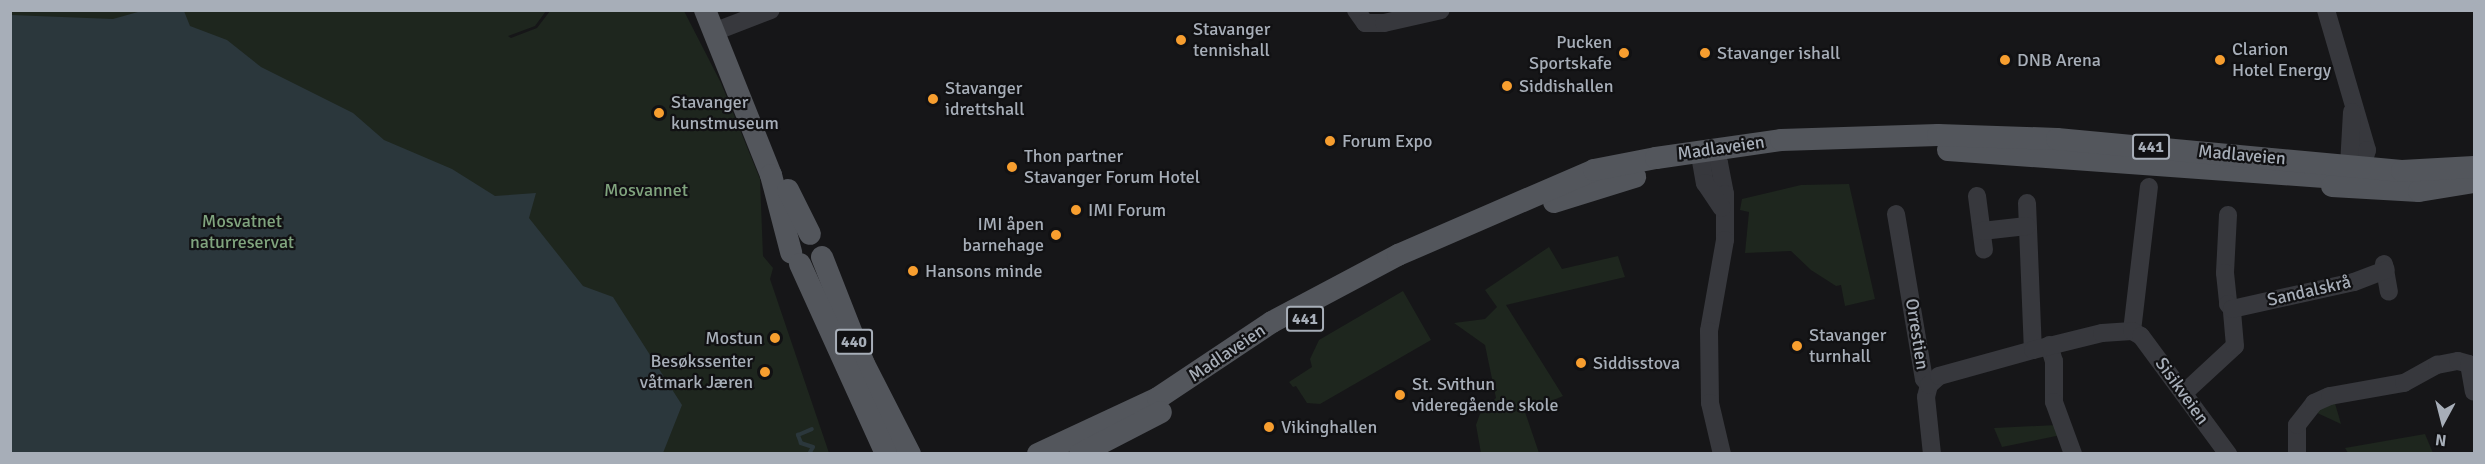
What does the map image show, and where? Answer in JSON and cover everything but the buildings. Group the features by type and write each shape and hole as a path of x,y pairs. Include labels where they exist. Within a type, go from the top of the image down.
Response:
{"main road":[{"name":"440","path":"705,10 771,175 796,258 886,453"},
{"name":"440","path":"720,19 798,214 810,234 822,243 822,257 864,364 910,453"},
{"name":"Madlaveien","path":"1080,453 1134,428 1309,316 1410,263 1580,193 1706,159 1823,137 1938,135 2058,139 2475,182"},
{"name":"Madlaveien","path":"1038,453 1158,398 1272,322 1468,221 1594,170 1706,159 1851,149 1929,148 2289,178 2343,188 2394,191 2475,182"},
{"name":"Madlaveien","path":"2289,178 2357,171 2412,171 2475,167"},
{"path":"810,234 796,238 796,258 810,266 822,257"},
{"path":"895,424 926,453"}],"street":[{"path":"720,19 771,10"},
{"path":"1360,17 1384,23 1441,10"},
{"path":"2326,10 2367,150 2357,171"},
{"path":"1706,159 1705,183 1722,208 1725,240 1709,331 1710,402 1722,453"},
{"path":"1929,385 1939,376 2041,347 2102,333 2133,331 2149,187"},
{"path":"1977,196 1984,250"},
{"path":"2026,204 2041,347 2054,361 2054,402 2073,453"},
{"name":"Orrestien","path":"1896,214 1924,379 1929,385 1926,397 1932,453"},
{"path":"2184,393 2235,346 2232,309 2228,304 2225,273 2228,215"},
{"path":"1982,231 2027,226"},
{"name":"Sandalskrå","path":"2232,309 2354,282 2385,267 2389,292"},
{"name":"Sisikveien","path":"2133,331 2141,336 2228,453"},
{"path":"2297,453 2297,425 2314,403 2330,396 2404,383 2437,365 2458,361 2469,364 2475,392"}],"green space":[{"name":"Mosvatnet naturreservat","path":"10,11 546,11 535,26 508,36 511,38 537,28 550,11 684,11 721,83 760,179 763,256 773,268 770,279 829,453 11,453"},
{"path":"1849,184 1875,299 1845,306 1841,285 1836,286 1811,270 1791,251 1745,253 1749,212 1740,210 1742,199 1801,185"},
{"path":"1549,247 1562,269 1618,256 1625,277 1506,305 1563,396 1525,412 1539,453 1481,453 1476,425 1480,414 1496,398 1485,345 1454,323 1485,319 1497,307 1485,290"},
{"path":"1403,291 1431,340 1320,404 1307,403 1296,386 1293,387 1289,382 1312,367 1310,359 1319,340"},
{"path":"2334,400 2341,424 2313,411"},
{"path":"2057,425 2061,435 2002,447 1994,428"},
{"path":"2425,434 2433,453 2348,453 2345,448"}],"shaded area":[{"name":"Mosvatnet naturreservat","path":"145,10 184,11 190,26 227,40 261,67 353,113 384,140 452,169 495,196 536,193 529,218 583,286 613,297 682,405 663,453 11,453 11,15 113,19"}],"waterway":[{"path":"809,454 813,447 801,443 798,435 812,429"}],"place":[{"name":"Stavanger tennishall","path":"1181,40"},
{"name":"Pucken Sportskafe","path":"1624,53"},
{"name":"Stavanger ishall","path":"1705,53"},
{"name":"DNB Arena","path":"2005,60"},
{"name":"Clarion Hotel Energy","path":"2220,60"},
{"name":"Siddishallen","path":"1507,86"},
{"name":"Stavanger idrettshall","path":"933,99"},
{"name":"Stavanger kunstmuseum","path":"659,113"},
{"name":"Forum Expo","path":"1330,141"},
{"name":"Thon partner Stavanger Forum Hotel","path":"1012,167"},
{"name":"IMI Forum","path":"1076,210"},
{"name":"IMI åpen barnehage","path":"1056,235"},
{"name":"Hansons minde","path":"913,271"},
{"name":"Mostun","path":"775,338"},
{"name":"Stavanger turnhall","path":"1797,346"},
{"name":"Siddisstova","path":"1581,363"},
{"name":"Besøkssenter våtmark Jæren","path":"765,372"},
{"name":"St. Svithun videregående skole","path":"1400,395"},
{"name":"Vikinghallen","path":"1269,427"}],"park label":[{"name":"Mosvannet","path":"646,190"}]}
